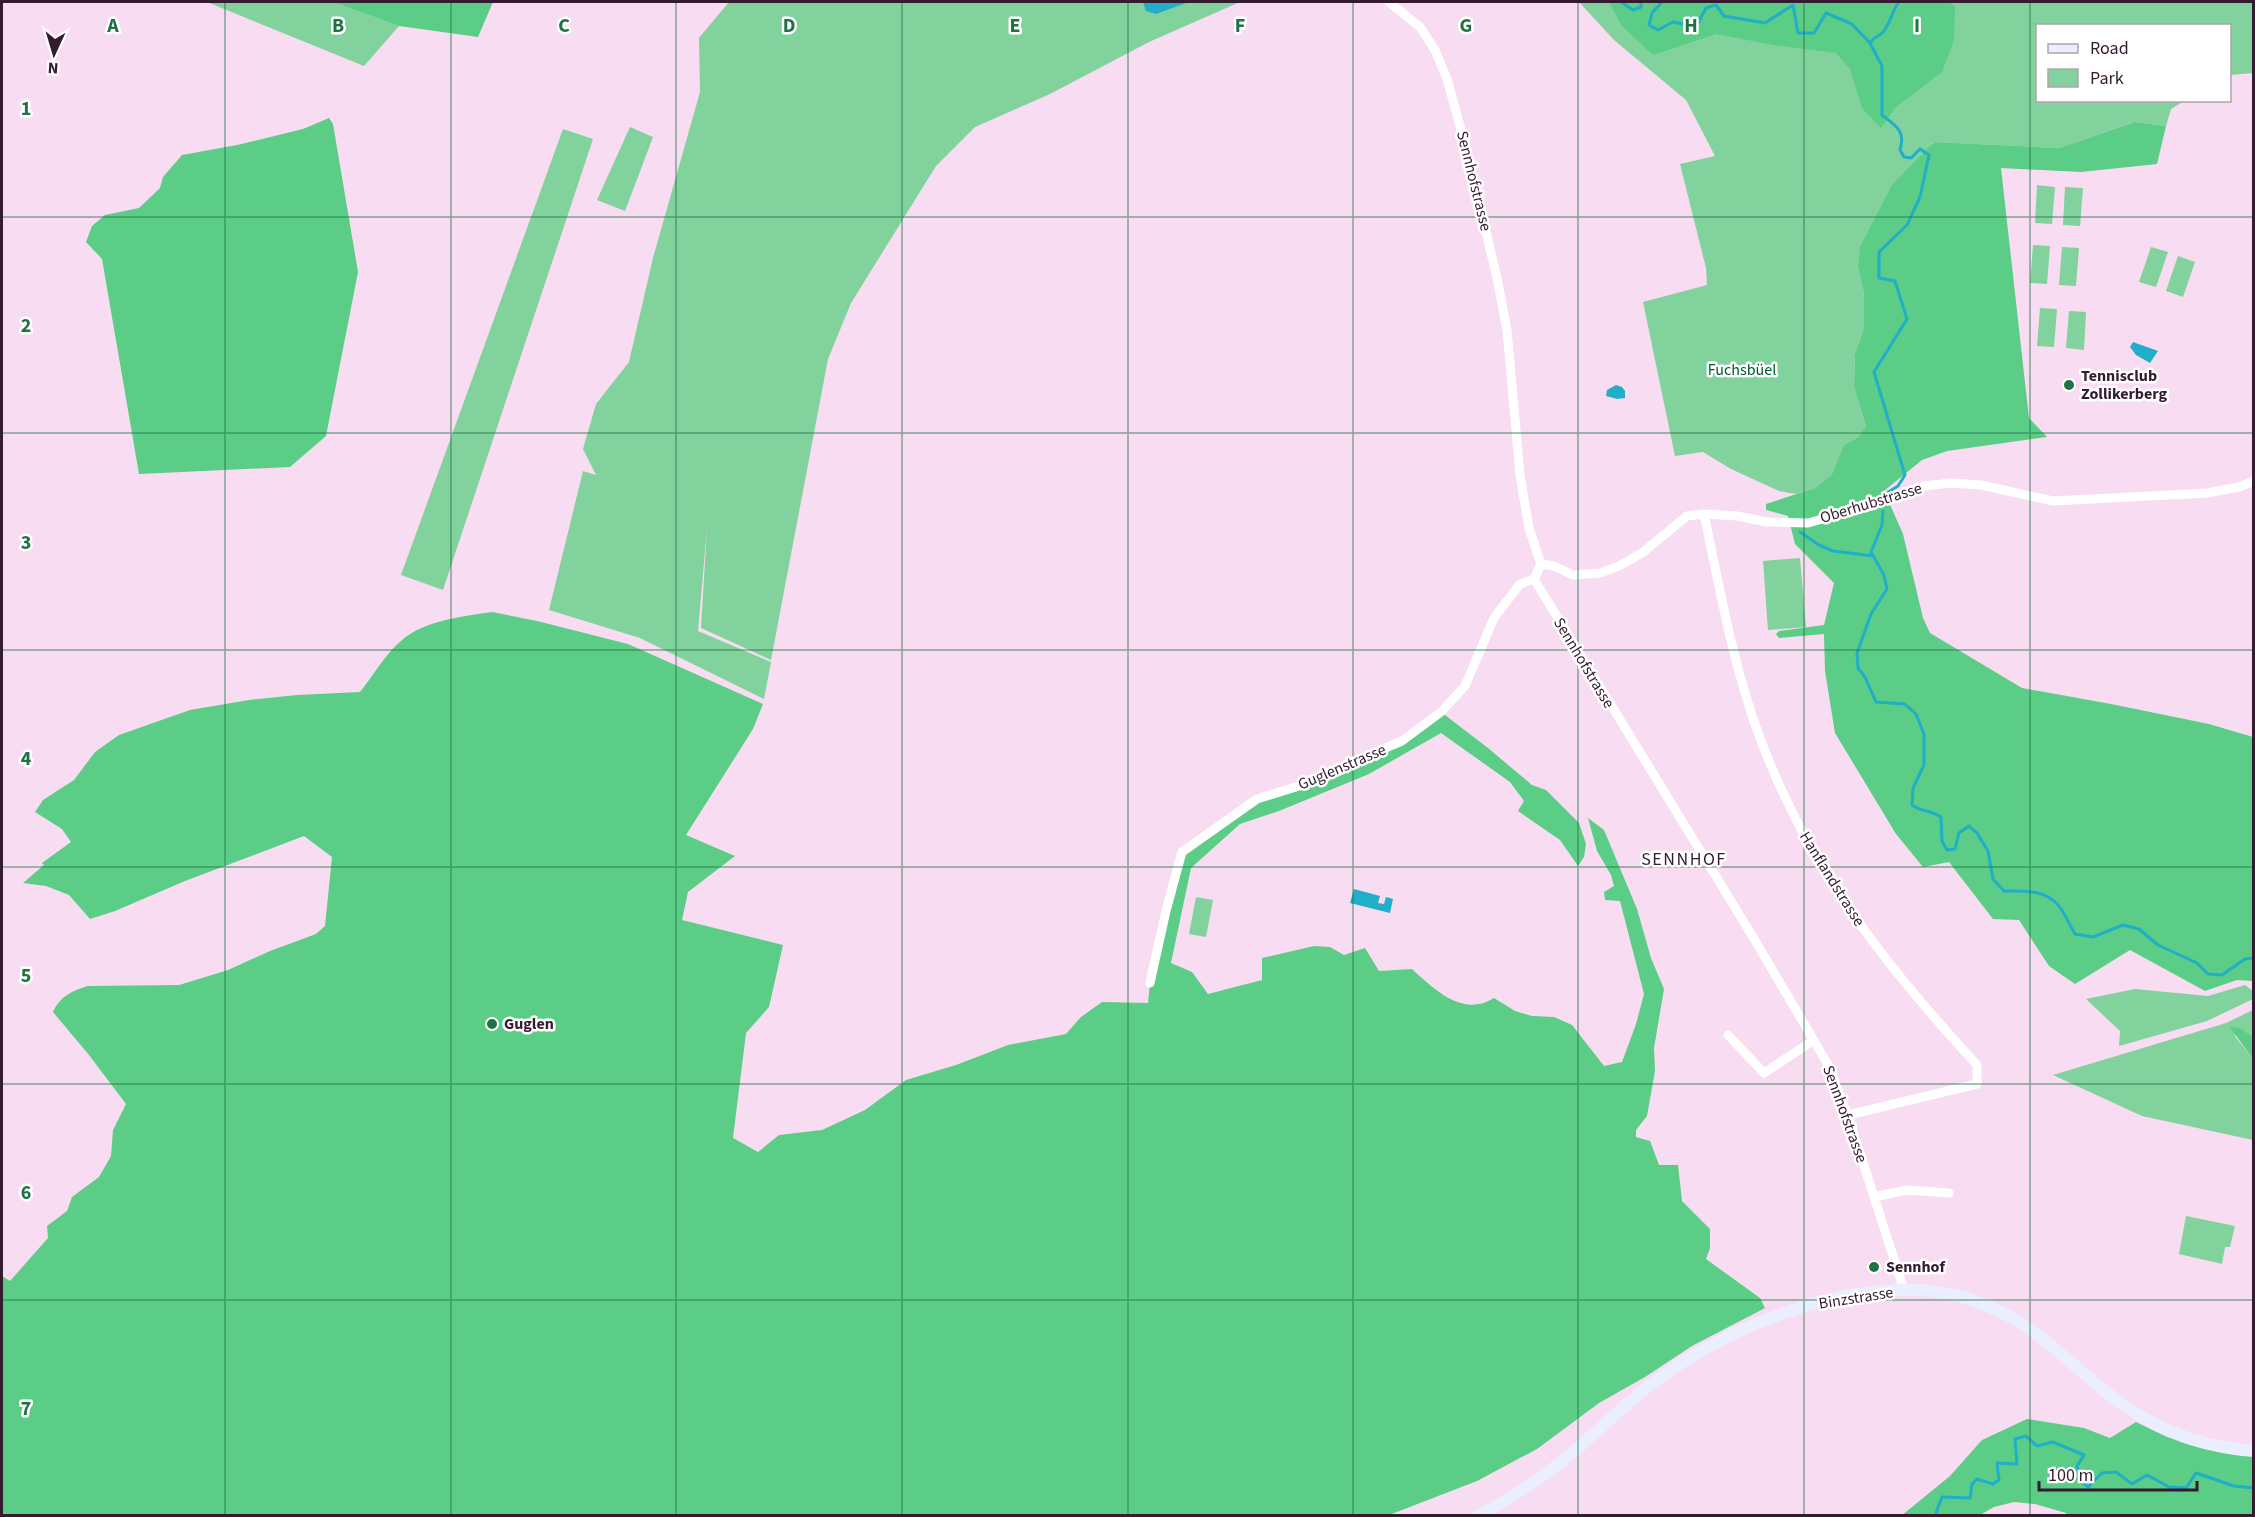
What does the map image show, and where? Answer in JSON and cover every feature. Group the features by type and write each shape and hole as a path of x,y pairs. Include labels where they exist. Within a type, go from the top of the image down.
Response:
{"main road":[{"name":"Binzstrasse","path":"1478,1515 1552,1469 1650,1385 1718,1342 1746,1328 1812,1305 1859,1295 1904,1290 1949,1294 1991,1308 2039,1336 2103,1390 2151,1423 2206,1445 2253,1451"}],"street":[{"name":"Sennhofstrasse","path":"1389,2 1420,27 1435,50 1465,144 1507,330 1520,475 1529,528 1541,564"},
{"name":"Oberhubstrasse","path":"1541,564 1554,566 1573,574 1586,575 1609,570 1642,553 1688,516 1704,514 1737,516 1767,522 1808,523 1858,509 1924,486 1951,483 1981,485 2053,501 2207,493 2253,481"},
{"name":"Hanflandstrasse","path":"1704,514 1746,696 1777,780 1802,832 1826,875 1869,938 1924,1008 1977,1065 1977,1084 1848,1115"},
{"path":"1534,579 1541,564"},
{"name":"Sennhofstrasse","path":"1534,579 1830,1068 1848,1115 1904,1290"},
{"name":"Guglenstrasse","path":"1150,983 1182,852 1257,799 1315,781 1402,741 1441,712 1465,686 1494,618 1520,584 1534,579"},
{"path":"1728,1035 1764,1073 1814,1040"},
{"path":"1874,1197 1907,1190 1949,1193"}],"green space":[{"path":"207,2 332,2 399,26 364,66"},
{"path":"332,2 493,2 478,37 399,26"},
{"path":"729,2 1240,2 1149,42 1050,94 975,127 936,166 851,303 828,359 771,660 701,628 707,528 698,631 771,662 764,699 640,638 549,610 583,471 596,475 583,449 596,404 629,362 653,258 700,92 699,38"},
{"name":"Fuchsbüel","path":"1579,2 2253,2 2253,73 2231,75 2231,24 2036,24 2036,102 2182,102 2171,109 2166,126 2133,122 2059,148 1933,142 1858,268 1864,294 1864,328 1855,354 1854,387 1866,426 1858,437 1844,445 1833,475 1815,488 1796,494 1779,491 1731,469 1703,452 1675,456 1643,302 1707,285 1706,268 1680,164 1715,156 1686,100 1614,40"},
{"path":"1609,2 1950,2 1955,7 1954,40 1942,72 1896,107 1881,128 1862,108 1850,69 1836,53 1716,34 1653,55 1622,26"},
{"path":"329,118 333,124 358,272 326,436 290,467 139,474 102,259 86,242 92,226 105,215 139,208 160,188 163,177 182,155 303,129"},
{"path":"2134,122 2166,126 2157,164 2081,172 2001,168 2029,418 2047,437 1947,451 1922,460 1884,491 1903,534 1923,618 1930,633 2022,688 2209,724 2253,737 2253,981 2237,980 2205,991 2130,950 2075,984 2049,966 2019,920 1993,919 1949,862 1923,867 1896,834 1835,733 1825,671 1824,634 1779,638 1776,634 1779,631 1824,625 1834,583 1795,544 1788,516 1766,510 1766,504 1815,488 1832,475 1844,445 1858,437 1866,426 1854,387 1855,354 1864,328 1864,294 1858,268 1860,247 1892,185 1934,142 2059,148"},
{"path":"630,127 653,137 625,211 597,200"},
{"path":"563,129 593,139 443,590 401,575"},
{"path":"2037,185 2055,187 2052,224 2035,223"},
{"path":"2065,187 2083,188 2080,226 2063,225"},
{"path":"2033,245 2050,246 2047,284 2030,283"},
{"path":"2062,247 2079,248 2076,286 2059,285"},
{"path":"2151,247 2168,252 2156,287 2139,282"},
{"path":"2178,256 2195,262 2183,297 2166,291"},
{"path":"2040,308 2057,309 2054,347 2037,346"},
{"path":"2069,311 2086,312 2084,350 2066,348"},
{"path":"1800,558 1806,627 1768,630 1763,561"},
{"path":"492,612 628,644 763,704 753,729 686,835 735,856 688,892 682,920 783,945 769,1007 746,1033 733,1138 758,1152 779,1135 822,1130 865,1110 906,1080 956,1065 1008,1045 1066,1034 1081,1017 1102,1002 1148,1003 1150,983 1182,852 1257,799 1315,781 1402,741 1441,712 1532,785 1546,790 1579,823 1586,844 1584,857 1578,866 1560,840 1518,811 1524,801 1510,782 1441,733 1369,774 1279,811 1240,824 1191,868 1171,963 1192,972 1208,994 1262,980 1262,958 1314,946 1330,947 1344,955 1365,948 1379,971 1412,969 1439,992 1460,1003 1471,1005 1494,998 1515,1011 1532,1016 1554,1017 1572,1025 1604,1066 1622,1062 1644,994 1620,901 1605,900 1604,892 1614,886 1611,875 1597,851 1588,818 1604,830 1637,909 1651,958 1664,989 1654,1048 1655,1071 1647,1116 1636,1130 1636,1137 1650,1141 1659,1165 1678,1165 1682,1201 1710,1229 1710,1248 1706,1259 1760,1298 1765,1308 1692,1346 1645,1377 1599,1403 1537,1449 1477,1481 1389,1515 2,1516 2,1276 10,1281 48,1238 47,1226 67,1211 72,1197 99,1177 111,1156 113,1130 126,1104 53,1012 67,995 88,986 179,985 228,970 316,934 325,926 332,857 304,836 90,919 69,895 46,886 23,883 44,865 42,863 71,842 62,829 35,812 43,800 74,780 95,752 119,735 190,710 249,700 360,692 390,652 410,634 444,620"},
{"path":"1196,897 1213,900 1206,937 1189,934"},
{"path":"2245,985 2253,991 2253,999 2207,1021 2119,1046 2120,1031 2086,999 2135,989 2208,996"},
{"path":"2253,1010 2253,1038 2234,1035 2253,1059 2253,1140 2142,1116 2053,1075 2226,1023"},
{"path":"2229,1026 2239,1028 2253,1037 2253,1059"},
{"path":"2186,1216 2235,1226 2230,1247 2225,1247 2222,1264 2179,1254"},
{"path":"2027,1419 2084,1428 2110,1438 2136,1422 2167,1437 2200,1446 2253,1451 2253,1515 2067,1515 2035,1504 2014,1502 1994,1507 1980,1515 1901,1516 1950,1476 1982,1440"}],"water":[{"path":"1143,2 1207,2 1186,3 1156,14 1146,11"},
{"path":"2133,342 2158,351 2150,363 2136,355 2130,347"},
{"path":"1616,385 1625,391 1625,398 1617,399 1606,396 1607,390"},
{"path":"1354,889 1380,896 1378,903 1384,904 1386,897 1393,899 1390,913 1350,903"}],"waterway":[{"path":"1621,2 1633,10 1641,7 1641,2"},
{"path":"1662,2 1652,13 1649,25 1658,30 1673,22 1688,25 1698,23 1706,8 1716,5 1724,16 1765,23 1793,5 1798,33 1814,33 1826,13 1852,24 1870,43 1882,66 1882,115 1901,133 1900,150 1904,157 1911,158 1920,149 1929,155 1920,197 1907,225 1879,252 1879,278 1895,281 1907,319 1874,372 1905,475 1898,486 1882,496"},
{"path":"1870,43 1885,30 1899,2"},
{"path":"1883,511 1882,525 1871,552 1884,575 1887,589 1871,614 1857,653 1858,668 1865,677 1876,702 1905,704 1916,714 1924,734 1924,765 1913,788 1912,805 1941,817 1942,841 1947,850 1955,849 1959,833 1969,826 1977,833 1988,851 1993,879 2004,891 2033,892 2047,896 2060,908 2075,934 2093,937 2123,925 2139,929 2158,945 2197,963 2208,974 2222,975 2245,959 2254,958"},
{"path":"1800,532 1833,551 1873,556"},
{"path":"1935,1516 1942,1497 1970,1498 1972,1484 1977,1479 1993,1484 1999,1480 1997,1463 2017,1464 2015,1439 2026,1436 2037,1446 2053,1442 2084,1455 2077,1466 2081,1481 2088,1487 2102,1473 2116,1472 2132,1484 2147,1475 2169,1487 2186,1488 2196,1473 2234,1486 2254,1488"}],"place":[{"name":"Tennisclub Zollikerberg","path":"2069,385"},
{"name":"Guglen","path":"492,1024"},
{"name":"Sennhof","path":"1874,1267"}],"district":[{"name":"SENNHOF","path":"1684,859"}]}
